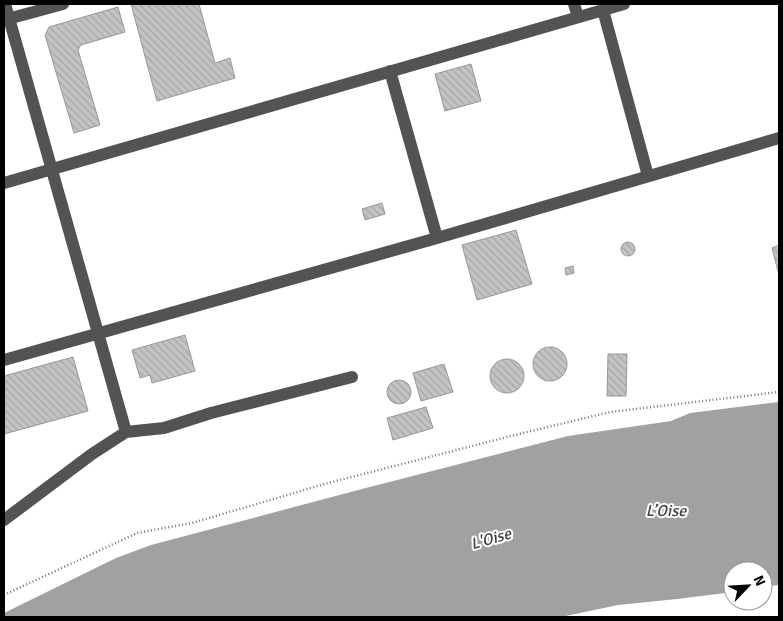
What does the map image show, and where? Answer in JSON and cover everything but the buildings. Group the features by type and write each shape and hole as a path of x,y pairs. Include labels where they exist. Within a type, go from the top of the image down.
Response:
{"street":[{"path":"5,4 7,19 126,432"},
{"path":"7,19 63,4"},
{"path":"574,4 578,17"},
{"path":"4,183 624,4"},
{"path":"603,10 648,176"},
{"path":"390,71 437,238"},
{"path":"4,360 437,238 779,138"},
{"path":"4,520 92,454 126,432 164,428 211,413 352,376"}],"path":[{"path":"4,595 137,533 192,523 328,483 610,412 779,392"}],"water":[{"name":"L’Oise","path":"779,402 779,585 773,586 773,561 723,561 723,593 618,605 561,617 4,617 4,613 116,558 151,545 568,436 671,421 690,413"}],"water label":[{"name":"L'Oise","path":"491,539"}]}
